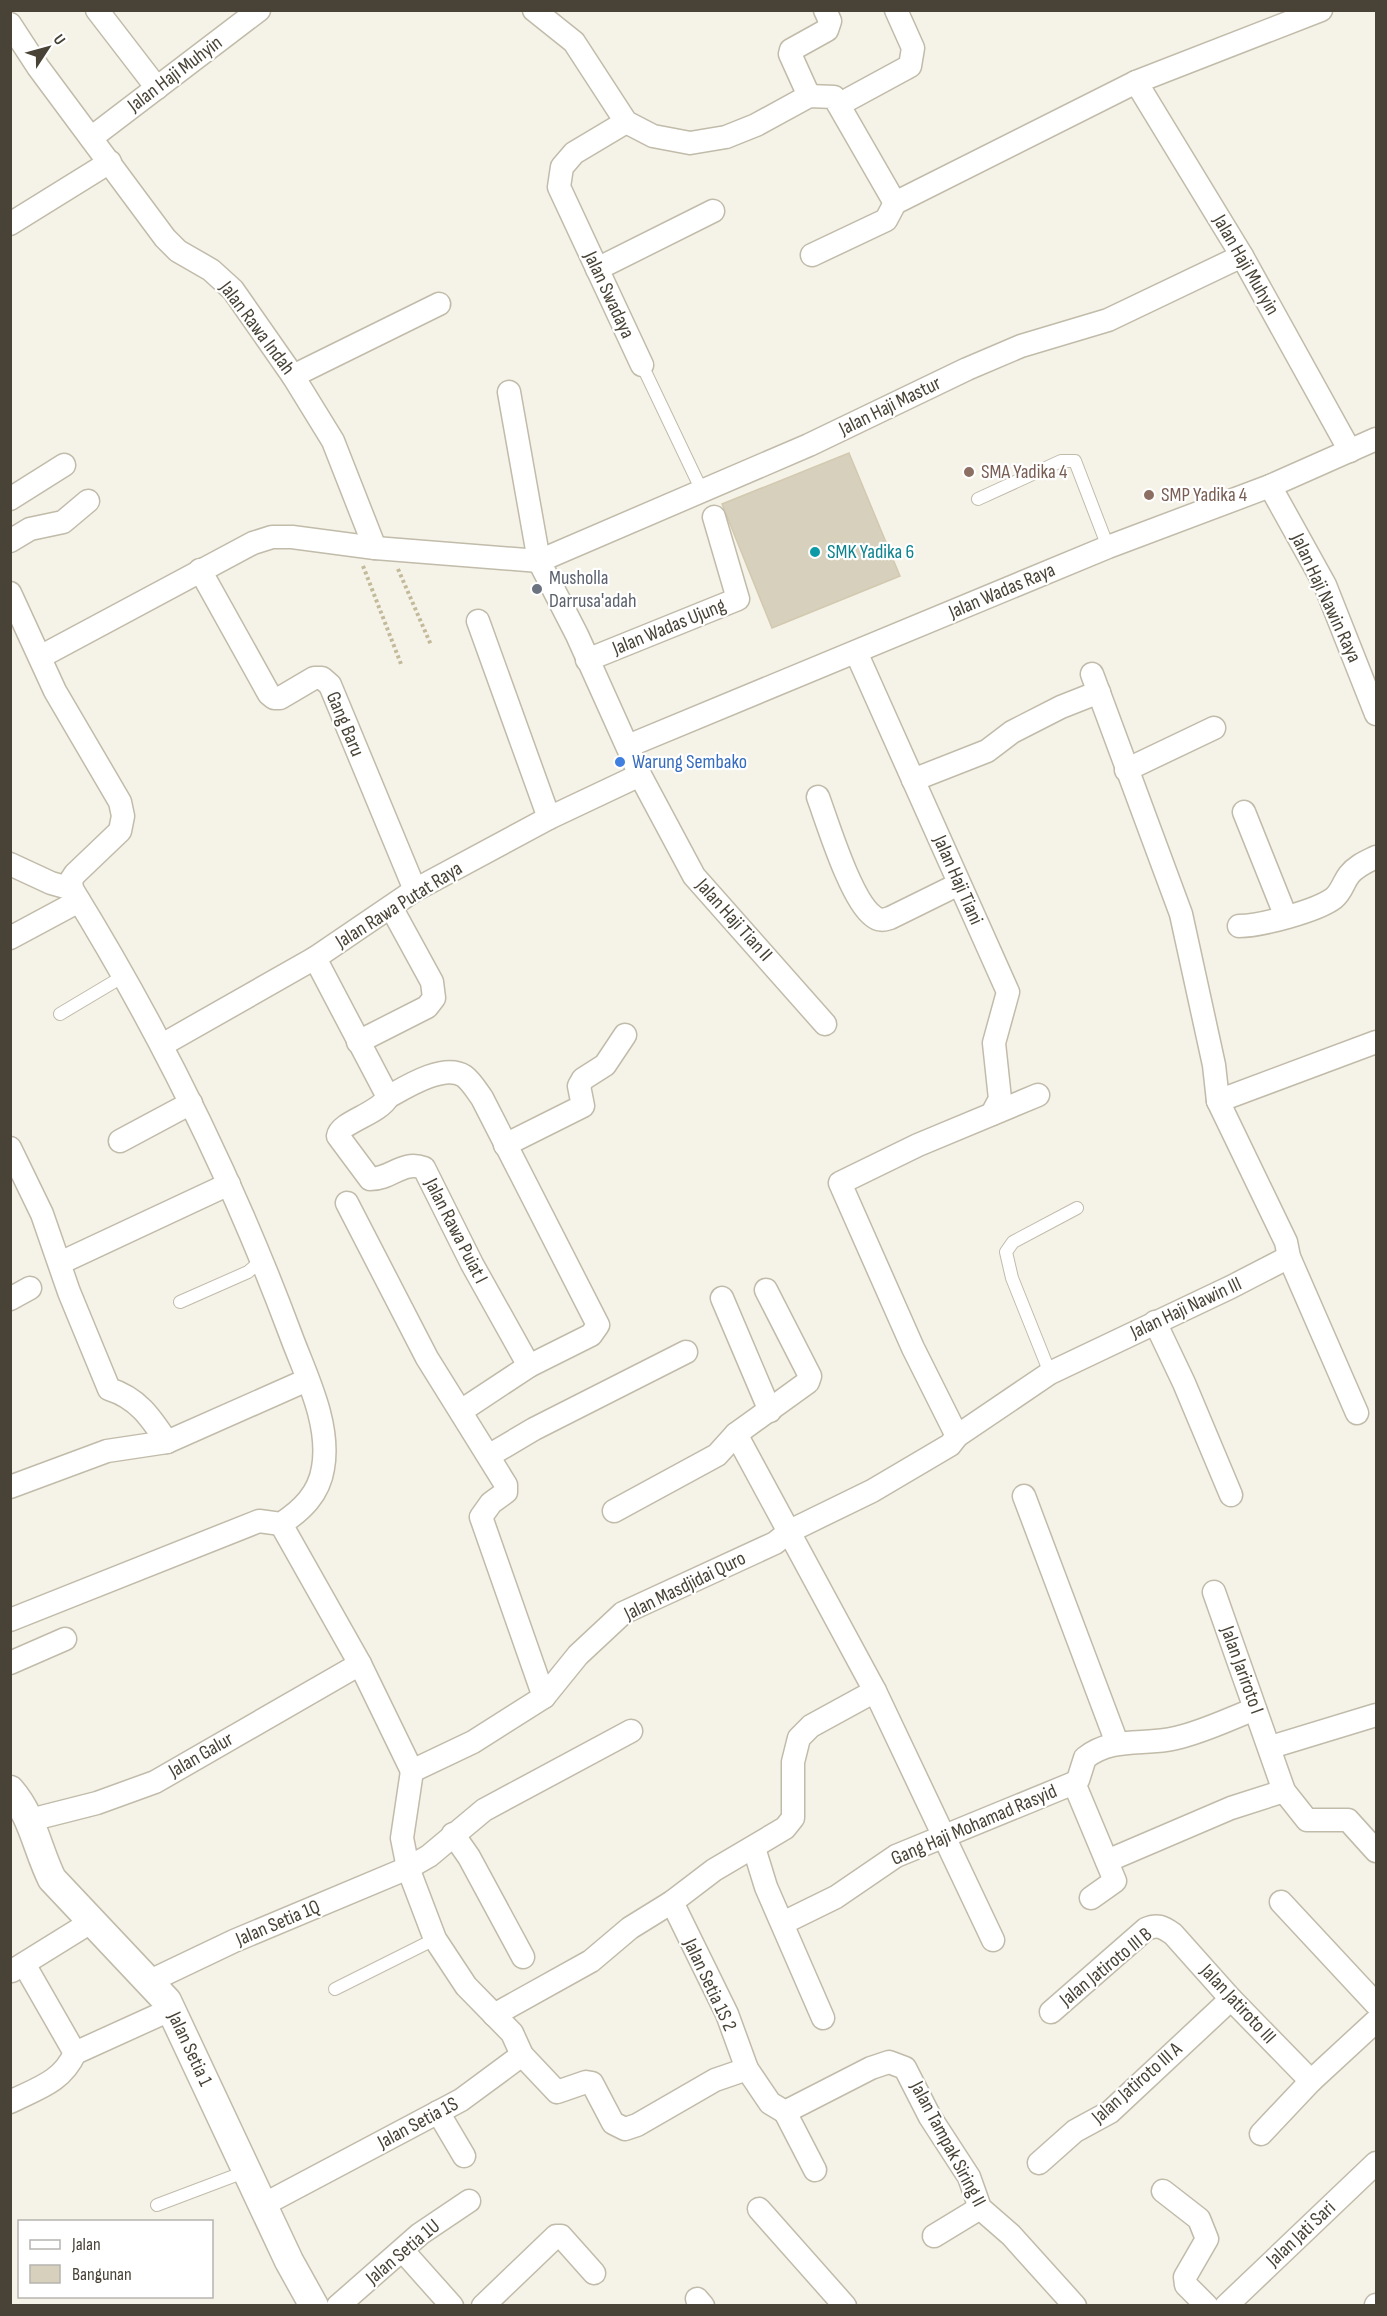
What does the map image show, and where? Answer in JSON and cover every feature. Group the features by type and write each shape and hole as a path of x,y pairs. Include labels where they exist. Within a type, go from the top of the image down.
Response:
{"street":[{"path":"97,10 157,88"},
{"name":"Jalan Haji Muhyin","path":"91,138 259,10"},
{"path":"534,10 574,42 627,122 653,136 690,143 726,137 756,125 809,96 828,95 840,104 895,204"},
{"path":"809,96 790,54 799,46 827,30 830,21 825,10"},
{"path":"840,104 910,66 913,48 896,10"},
{"path":"812,255 886,220 895,204 1136,82 1271,19 1321,10"},
{"name":"Jalan Rawa Indah","path":"10,24 38,67 165,238 178,251 210,270 232,290 293,376 333,441 373,547"},
{"name":"Jalan Haji Muhyin","path":"1136,82 1242,256 1350,451"},
{"name":"Jalan Swadaya","path":"627,122 574,153 562,167 559,187 642,365"},
{"path":"10,224 110,162"},
{"path":"597,269 713,211"},
{"name":"Jalan Haji Mastur","path":"539,561 703,493 967,369 1021,346 1108,320 1242,256"},
{"path":"293,376 439,304"},
{"name":"Jalan Haji Tian II","path":"509,392 539,561 588,660 640,775 694,876 825,1024"},
{"name":"Jalan Wadas Raya","path":"628,746 1108,547 1270,486 1377,440"},
{"path":"10,499 64,465"},
{"name":"Jalan Haji Nawin Raya","path":"1270,486 1325,585 1377,714"},
{"path":"10,541 30,529 63,522 88,501"},
{"name":"Jalan Wadas Ujung","path":"588,660 738,599 714,517"},
{"path":"40,657 253,543 272,537 539,561"},
{"name":"Gang Baru","path":"201,570 269,693 274,698 280,698 314,678 322,678 330,685 415,890"},
{"path":"10,593 17,620 40,657 55,691 120,802 123,816 120,831 75,874 71,880 75,895 162,1045 229,1184 262,1260 307,1380 323,1432 323,1469 316,1490 304,1508 281,1524 259,1521 10,1620"},
{"path":"478,621 549,818"},
{"name":"Jalan Haji Tiani","path":"856,652 1008,992 994,1043 1000,1100 992,1114"},
{"path":"913,780 987,751 1012,732 1060,707 1095,683 1180,914 1214,1065 1218,1101 1286,1242 1289,1257 1357,1413"},
{"path":"1126,770 1214,728"},
{"name":"Jalan Rawa Putat Raya","path":"162,1045 315,958 415,890 549,818 640,775"},
{"path":"818,797 846,870 865,909 874,917 881,920 890,918 959,884"},
{"path":"1244,812 1286,917"},
{"path":"1239,926 1253,926 1286,917 1332,900 1342,891 1348,876 1357,866 1377,857"},
{"path":"10,864 75,895"},
{"path":"10,938 75,895"},
{"path":"358,1042 427,1007 434,998 432,982 391,907"},
{"path":"315,958 388,1097"},
{"path":"506,1145 583,1106 579,1086 583,1079 605,1065 625,1035"},
{"path":"1218,1101 1377,1042"},
{"name":"Jalan Rawa Puiat I","path":"437,1072 451,1072 464,1076 482,1098 598,1325 591,1335 529,1366 472,1264 424,1168 405,1165 377,1179 370,1179 338,1136 343,1128 383,1105 388,1097 437,1072"},
{"path":"957,1436 913,1348 840,1183 918,1145 1038,1095"},
{"path":"120,1141 192,1104"},
{"path":"10,1148 42,1214 109,1389 124,1394 147,1411 167,1442"},
{"path":"60,1263 229,1184"},
{"path":"346,1203 427,1358 490,1455 507,1489 481,1517 544,1697"},
{"name":"Jalan Haji Nawin III","path":"790,1530 872,1491 950,1445 957,1436 1050,1373 1289,1257"},
{"path":"10,1299 30,1288"},
{"path":"614,1511 717,1455 736,1434 805,1385 810,1376 766,1290"},
{"path":"722,1298 770,1411"},
{"path":"1155,1322 1184,1383 1231,1495"},
{"path":"490,1455 534,1429 686,1352"},
{"path":"461,1411 529,1366"},
{"path":"10,1487 108,1451 167,1442 307,1380"},
{"path":"736,1434 790,1530 874,1691 941,1836 993,1940"},
{"path":"1024,1496 1116,1743"},
{"path":"281,1524 360,1664 412,1771 402,1838 408,1868 435,1939 466,1986 512,2033 522,2055 557,2092 585,2082 592,2083 613,2122 625,2130 715,2080 747,2069 770,2103 784,2112 815,2170"},
{"name":"Jalan Masdjidai Quro","path":"412,1771 473,1742 544,1697 578,1655 623,1613 775,1543 790,1530"},
{"name":"Jalan Jariroto I","path":"1214,1592 1271,1747 1284,1791"},
{"path":"10,1663 65,1639"},
{"name":"Jalan Galur","path":"30,1820 97,1803 155,1782 360,1664"},
{"path":"494,2014 591,1960 630,1928 672,1902 714,1869 754,1848 785,1828 793,1818 793,1762 799,1738 812,1726 874,1691"},
{"path":"1090,1898 1115,1881 1074,1783 1078,1780 1085,1758 1101,1747 1116,1743 1172,1739 1195,1733 1255,1708"},
{"path":"1271,1747 1377,1714"},
{"name":"Jalan Setia 1Q","path":"148,1982 234,1941 408,1868 429,1856 484,1810 631,1731"},
{"name":"Gang Haji Mohamad Rasyid","path":"783,1923 836,1897 896,1856 1074,1783"},
{"name":"Jalan Setia 1","path":"10,1790 30,1820 43,1861 52,1879 172,2009 289,2261 314,2306"},
{"path":"1107,1861 1230,1808 1284,1791 1307,1820 1348,1820 1377,1851"},
{"path":"453,1834 469,1857 523,1957"},
{"path":"754,1848 766,1887 823,2018"},
{"name":"Jalan Setia 1S 2","path":"672,1902 727,2014 747,2069"},
{"path":"1281,1902 1377,2004"},
{"path":"75,2053 17,1968 91,1922"},
{"name":"Jalan Jatiroto III B","path":"1050,2012 1146,1929 1155,1925 1163,1927"},
{"name":"Jalan Jatiroto III","path":"1163,1927 1173,1934 1231,1999 1311,2081"},
{"name":"Jalan Jatiroto III A","path":"1039,2163 1075,2132 1110,2112 1231,1999"},
{"path":"10,2102 59,2078 69,2067 75,2053 172,2009"},
{"path":"1261,2134 1311,2081 1377,2021"},
{"name":"Jalan Setia 1S","path":"263,2205 461,2100 522,2055"},
{"name":"Jalan Tampak Siring II","path":"784,2112 871,2068 889,2062 897,2063 911,2075 930,2117 969,2177 981,2208 1011,2235 1075,2306"},
{"path":"438,2112 464,2156"},
{"name":"Jalan Jati Sari","path":"1226,2306 1377,2163"},
{"path":"1163,2191 1199,2219 1207,2239 1185,2277 1186,2285 1207,2306"},
{"name":"Jalan Setia 1U","path":"338,2306 420,2234 469,2200"},
{"path":"934,2236 981,2208"},
{"path":"759,2209 845,2306"},
{"path":"483,2306 556,2236 561,2236 594,2273"},
{"path":"403,2251 452,2306"}],"lane":[{"name":"Jalan Swadaya","path":"642,365 703,493"},
{"path":"978,499 1061,461 1075,462 1108,547"},
{"path":"60,1014 122,977"},
{"path":"1050,1373 1006,1263 1006,1252 1013,1242 1077,1208"},
{"path":"180,1302 248,1272 262,1260"},
{"path":"335,1989 435,1939"},
{"path":"157,2205 247,2171"}],"path":[{"path":"373,547 431,645"},
{"path":"373,547 401,664"}],"building":[{"name":"SMK Yadika 6","path":"849,453 900,576 772,628 722,504"}],"place":[{"name":"SMA Yadika 4","path":"969,472"},
{"name":"SMP Yadika 4","path":"1149,495"},
{"name":"SMK Yadika 6","path":"815,552"},
{"name":"Musholla Darrusa'adah","path":"537,589"},
{"name":"Warung Sembako","path":"620,762"}]}
